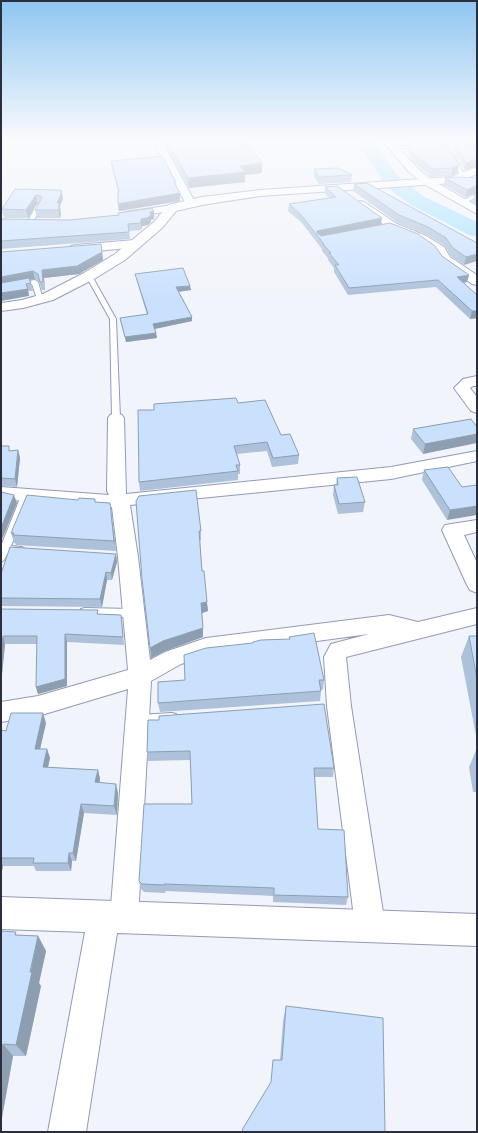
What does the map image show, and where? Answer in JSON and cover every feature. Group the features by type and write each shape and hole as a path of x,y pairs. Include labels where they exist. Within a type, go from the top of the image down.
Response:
{"main road":[{"path":"1,307 48,297 89,276 120,257 158,225 172,208 202,201 262,193"},
{"path":"1,913 477,930"},
{"path":"67,1132 114,918"}],"street":[{"path":"185,193 191,204"},
{"path":"347,193 389,227 422,238 440,250 446,259 477,281"},
{"path":"445,193 477,211"},
{"path":"113,217 172,208"},
{"path":"16,222 43,223"},
{"path":"64,250 135,244"},
{"path":"477,380 468,382 462,388 477,408"},
{"path":"114,918 138,720 140,676 133,613 124,556 120,500 116,491 116,418"},
{"path":"1,493 104,502 391,473 477,456"},
{"path":"477,526 452,530 477,585"},
{"path":"370,925 332,706 334,657 339,650 477,616"},
{"path":"1,712 38,706 140,676 173,658 206,647 389,623 420,631"}],"lane":[{"path":"461,202 477,195"},
{"path":"30,223 39,205"},
{"path":"89,276 113,319 116,418"},
{"path":"1,288 35,282 40,299"},
{"path":"26,496 3,553 35,551"},
{"path":"71,612 133,613"},
{"path":"138,720 184,717"}],"building":[{"path":"12,193 61,193 57,203 60,203 58,210 35,210 42,198 41,196 36,195 26,210 2,209"},
{"path":"118,193 180,193 118,204"},
{"path":"331,193 347,193 382,218 317,231 317,233 321,236 390,223 418,234 435,246 442,256 469,275 457,277 477,295 477,311 472,311 438,280 349,288 335,265 339,265 329,253 331,253 301,215 289,204 336,197"},
{"path":"367,193 385,193 477,243 477,254 466,257 453,248 446,238 428,227 399,215"},
{"path":"152,208 154,212 150,212 151,215 147,218 141,219 141,223 128,224 129,232 1,241 1,219 69,220 119,215 118,213"},
{"path":"101,244 102,252 77,266 42,270 43,282 40,282 38,274 33,271 1,277 1,252"},
{"path":"183,268 190,286 176,287 192,317 153,324 156,333 125,337 120,318 148,314 135,274"},
{"path":"29,278 31,283 26,284 28,289 1,293 1,283"},
{"path":"236,398 238,403 265,400 281,435 290,434 299,455 273,458 267,442 234,446 240,465 236,465 238,471 139,482 138,410 154,410 154,404"},
{"path":"471,419 477,427 477,434 425,444 413,429"},
{"path":"1,446 9,446 9,451 18,450 15,479 1,478"},
{"path":"448,467 462,487 477,485 477,506 450,510 424,470"},
{"path":"357,477 365,502 339,504 334,485 338,485 337,478"},
{"path":"196,490 201,531 199,531 202,571 204,571 207,602 201,603 203,628 163,641 150,648 142,579 136,501 139,496"},
{"path":"1,492 14,495 1,528"},
{"path":"27,495 78,500 79,498 95,499 95,502 110,503 114,541 13,535 14,533 11,533"},
{"path":"10,547 116,554 111,573 106,572 100,599 1,598 1,574"},
{"path":"1,609 98,610 97,614 121,615 123,637 65,634 65,679 36,687 37,636 3,636 1,650"},
{"path":"314,633 324,680 319,680 321,691 158,703 158,682 185,680 184,655 206,648 253,643 261,640 290,639 289,637"},
{"path":"469,636 477,636 477,679"},
{"path":"324,704 334,768 314,768 318,829 344,830 348,897 274,895 274,888 142,884 139,881 144,804 192,804 190,751 147,752 148,720 159,720 159,716"},
{"path":"11,713 43,713 35,749 47,749 43,767 98,770 95,782 116,784 114,806 81,804 73,853 69,853 68,863 33,863 34,858 1,858 1,730 6,731"},
{"path":"1,931 16,932 15,935 38,936 30,972 32,972 16,1045 3,1044 1,1054"},
{"path":"286,1006 383,1018 385,1132 244,1132 242,1130 271,1082 273,1060 282,1060"}],"waterway":[{"path":"407,193 418,201 477,230"}]}
